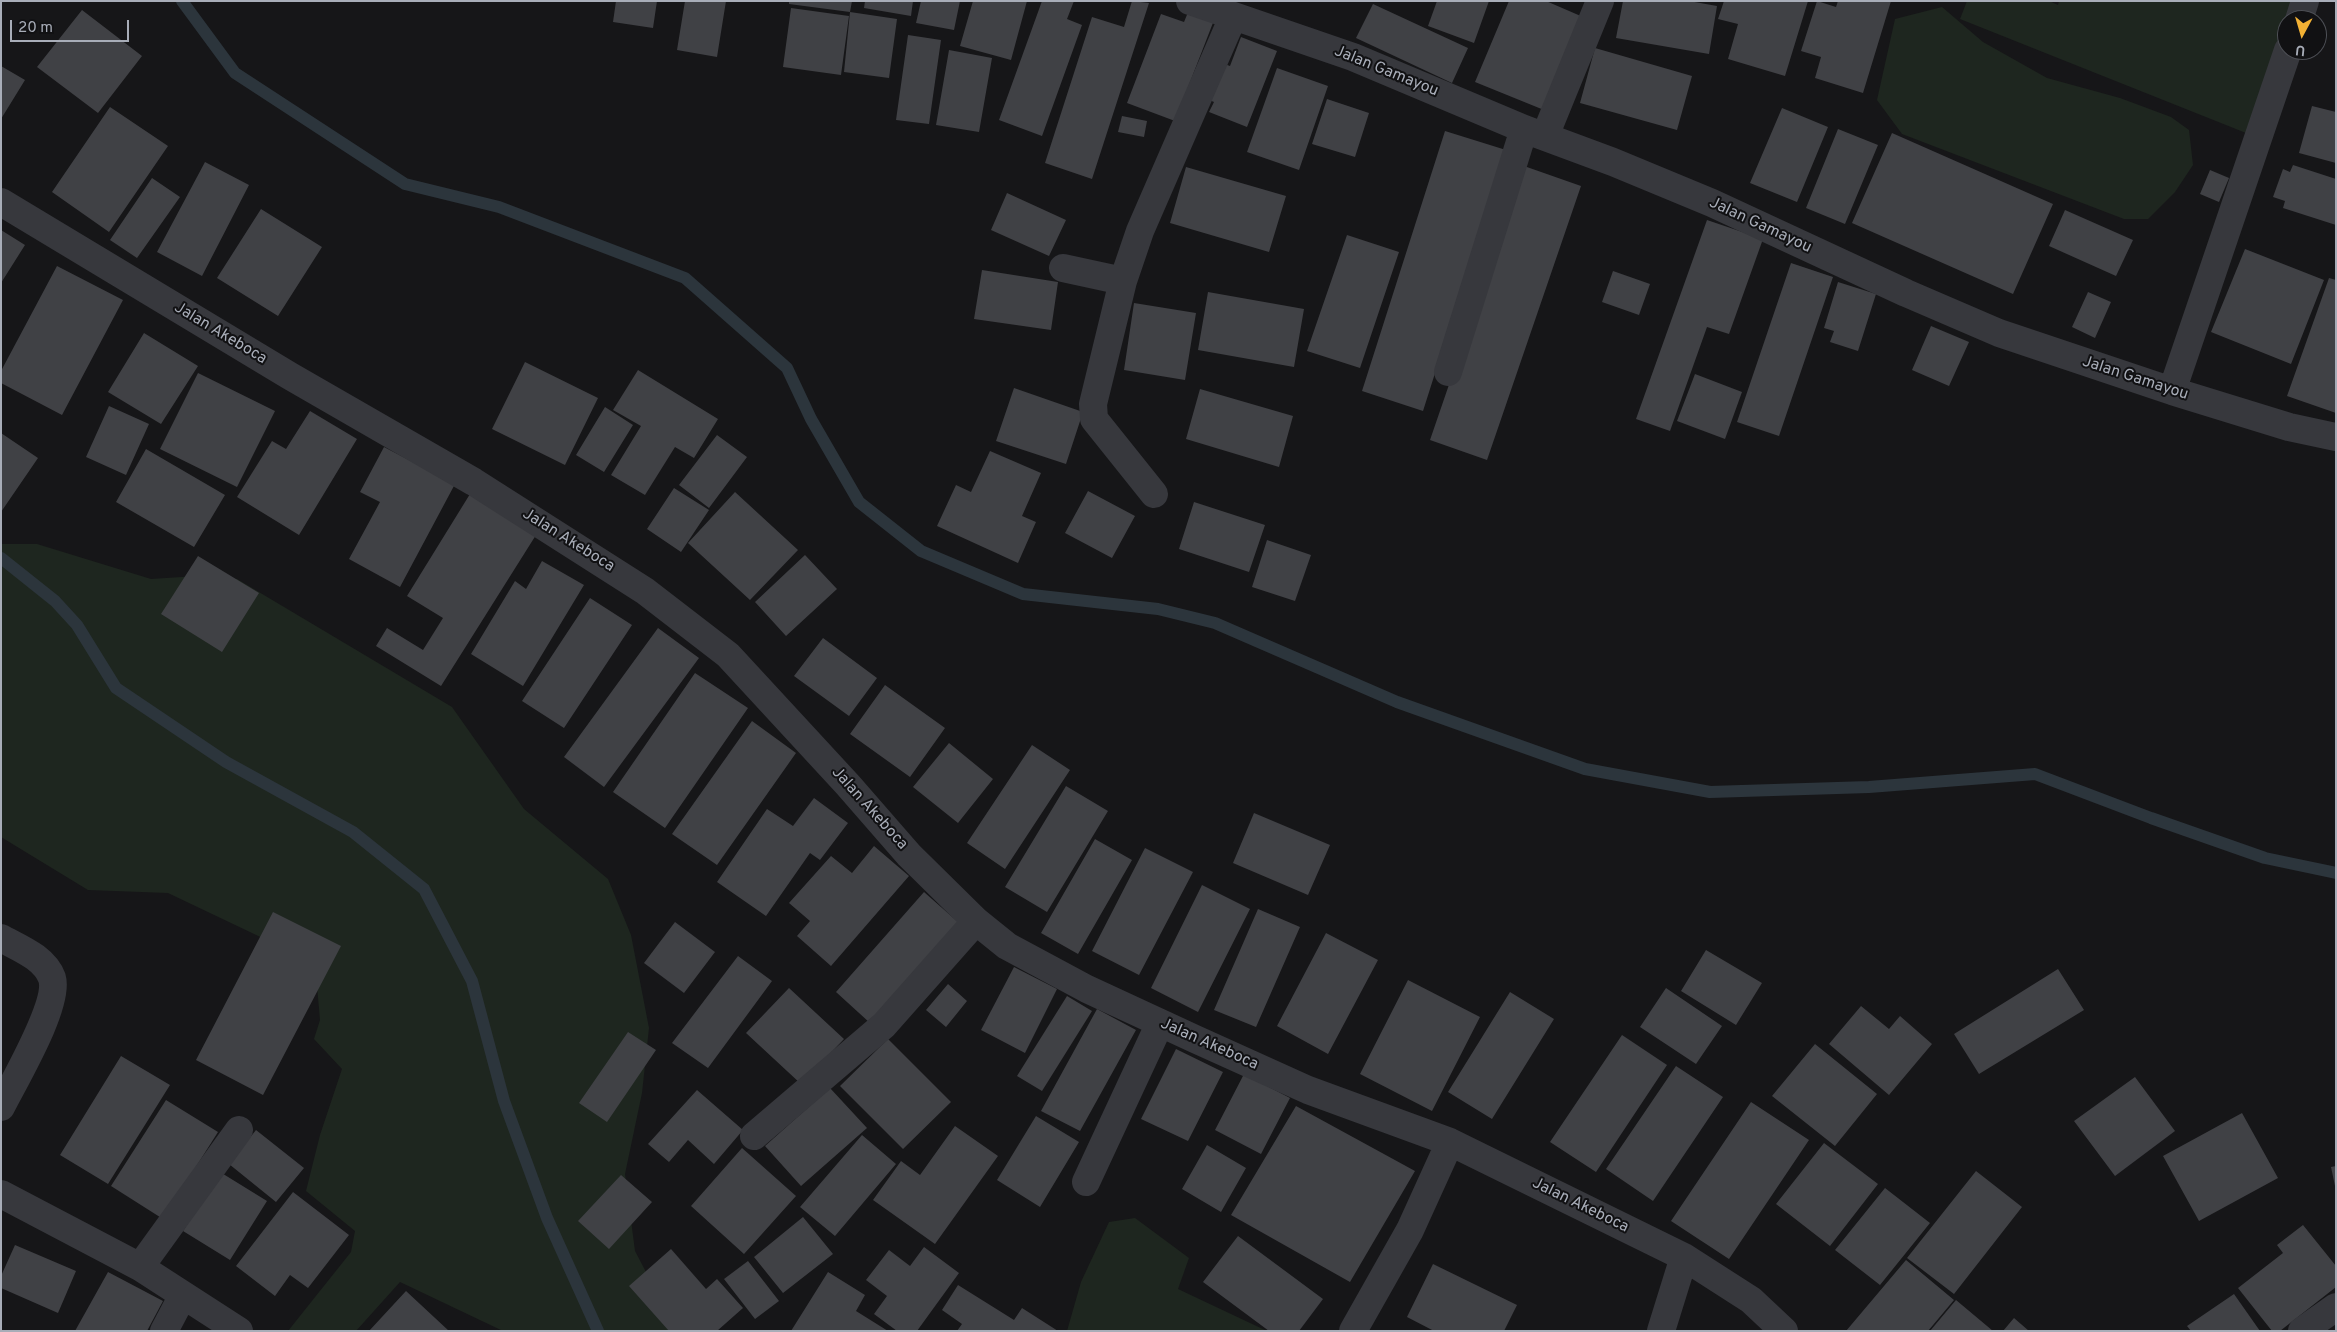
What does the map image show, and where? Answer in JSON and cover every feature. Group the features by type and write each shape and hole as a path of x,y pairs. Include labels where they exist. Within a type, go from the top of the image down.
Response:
{"street":[{"name":"Jalan Gamayou","path":"1190,1 1233,18 1352,57 1535,133 1712,203 1897,289 1999,333 2172,391 2289,427 2336,437"},
{"path":"1448,372 1535,133 1600,1"},
{"path":"1154,494 1094,418 1093,404 1123,281 1140,231 1233,18"},
{"path":"2172,391 2285,60"},
{"name":"Jalan Akeboca","path":"1,202 290,376 474,482 645,590 728,656 910,855 976,920 1007,946 1087,989 1308,1090 1450,1142 1684,1257 1751,1300 1784,1331"},
{"path":"1063,268 1123,281"},
{"path":"754,1136 884,1025 976,920"},
{"path":"1,938 33,955 52,978 53,988 44,1021 1,1107"},
{"path":"1086,1182 1160,1023"},
{"path":"140,1267 239,1130"},
{"path":"1354,1331 1410,1230 1450,1142"},
{"path":"1,1194 140,1267 239,1331"},
{"path":"1661,1331 1684,1257"},
{"path":"164,1331 183,1295"},
{"path":"2302,1331 2336,1307"}],"shaded area":[{"path":"1967,1 2049,1 2058,5 2059,1 2296,1 2293,10 2277,10 2277,51 2246,133 1960,19"},
{"path":"1942,7 1983,42 2047,78 2120,98 2171,117 2189,130 2193,165 2175,192 2148,219 2124,219 1902,134 1877,100 1895,19"},
{"path":"1,544 37,544 151,579 197,576 237,579 452,707 524,809 608,879 631,935 649,1028 642,1093 625,1174 635,1251 667,1312 710,1331 503,1331 400,1282 356,1331 288,1331 351,1252 355,1231 306,1191 320,1135 342,1069 314,1039 320,1020 315,963 168,893 88,890 1,837"},
{"path":"1135,1218 1189,1258 1178,1289 1267,1331 1067,1331 1081,1282 1109,1222"}],"building":[{"path":"616,1 657,1 653,28 613,22"},
{"path":"685,1 726,1 717,57 677,50"},
{"path":"789,1 852,1 850,12 789,4"},
{"path":"865,1 913,1 911,16 864,8"},
{"path":"921,1 960,1 954,30 916,23"},
{"path":"973,1 1027,1 1011,60 960,46"},
{"path":"1042,1 1074,1 1067,19 1082,25 1042,136 999,120"},
{"path":"1132,1 1149,3 1092,179 1045,163 1092,17 1124,27"},
{"path":"1437,1 1489,1 1474,43 1428,26"},
{"path":"1509,1 1546,1 1583,17 1544,110 1475,82"},
{"path":"1623,1 1689,1 1717,6 1709,54 1616,38"},
{"path":"1724,1 1808,1 1785,76 1728,59 1738,24 1718,19"},
{"path":"1817,1 1836,7 1838,1 1891,1 1863,93 1815,78 1821,57 1801,51"},
{"path":"1373,4 1468,48 1452,83 1356,38"},
{"path":"1191,5 1216,15 1175,121 1127,103 1161,14 1184,22"},
{"path":"791,8 849,16 841,75 783,67"},
{"path":"82,10 142,56 98,113 37,67"},
{"path":"850,12 897,19 889,78 844,72"},
{"path":"908,35 941,40 929,124 896,120"},
{"path":"1241,37 1277,51 1247,127 1209,112 1214,102 1202,97 1216,61 1230,66"},
{"path":"1595,48 1692,76 1677,130 1580,103"},
{"path":"949,50 992,58 979,132 936,125"},
{"path":"1,66 25,80 1,119"},
{"path":"1277,68 1328,86 1299,170 1247,152"},
{"path":"1327,99 1369,113 1355,157 1312,144"},
{"path":"2312,106 2336,112 2336,163 2299,153"},
{"path":"110,107 168,146 109,232 52,192"},
{"path":"1782,108 1828,127 1797,202 1750,183"},
{"path":"1122,116 1147,121 1144,137 1118,132"},
{"path":"1838,129 1878,145 1845,224 1806,208"},
{"path":"1445,131 1506,150 1423,411 1362,391"},
{"path":"1892,133 2053,204 2013,294 1852,223"},
{"path":"205,162 249,185 202,276 157,252"},
{"path":"2293,165 2336,179 2336,225 2283,208 2285,201 2273,197 2283,169 2290,172"},
{"path":"1524,166 1581,186 1487,460 1430,440"},
{"path":"1186,167 1286,196 1269,252 1170,223"},
{"path":"2210,170 2229,178 2219,202 2200,194"},
{"path":"152,178 180,197 137,258 110,240"},
{"path":"1007,193 1066,220 1049,256 991,230"},
{"path":"261,209 322,247 278,316 217,278"},
{"path":"2065,210 2133,240 2116,276 2049,246"},
{"path":"1707,220 1763,239 1729,334 1707,327 1670,431 1636,419"},
{"path":"1,230 25,245 1,283"},
{"path":"1347,235 1399,252 1360,368 1307,351"},
{"path":"2245,249 2324,280 2291,364 2211,332"},
{"path":"1791,263 1833,277 1779,436 1737,422"},
{"path":"57,266 123,300 62,415 1,383 1,371"},
{"path":"982,270 1058,282 1051,330 974,319"},
{"path":"1613,271 1650,284 1639,315 1602,302"},
{"path":"2329,278 2336,280 2336,413 2287,396"},
{"path":"1838,282 1876,294 1858,351 1830,342 1834,331 1824,328"},
{"path":"1208,292 1304,309 1294,367 1198,350"},
{"path":"2088,292 2111,302 2095,338 2072,327"},
{"path":"1134,303 1196,313 1185,380 1124,370"},
{"path":"1931,326 1969,342 1949,386 1912,370"},
{"path":"144,333 198,366 161,424 108,392"},
{"path":"525,362 598,398 565,465 492,429"},
{"path":"638,370 718,419 694,458 675,447 645,495 611,475 641,426 613,410"},
{"path":"198,373 275,411 237,487 160,449"},
{"path":"1695,374 1742,392 1725,439 1677,421"},
{"path":"1014,388 1083,412 1066,464 996,441"},
{"path":"1200,389 1293,416 1279,467 1186,439"},
{"path":"109,406 149,424 126,475 86,457"},
{"path":"605,407 633,425 604,472 576,455"},
{"path":"310,411 357,439 299,535 237,497 272,441 286,449"},
{"path":"1,433 38,458 1,512"},
{"path":"717,435 747,457 709,508 679,485"},
{"path":"384,447 455,484 400,587 349,559 380,502 360,492"},
{"path":"146,449 225,495 194,547 116,502"},
{"path":"990,451 1041,473 1022,516 1036,522 1018,563 937,526 956,485 971,492"},
{"path":"674,488 709,510 681,552 647,529"},
{"path":"1088,491 1135,516 1112,558 1065,533"},
{"path":"735,492 798,550 750,600 688,543"},
{"path":"470,494 536,535 441,686 376,646 387,628 423,650 443,618 407,596"},
{"path":"1194,502 1265,525 1249,572 1179,549"},
{"path":"1267,540 1311,555 1295,601 1252,587"},
{"path":"805,555 837,589 786,636 755,602"},
{"path":"198,556 259,593 222,652 161,614"},
{"path":"542,561 584,585 523,686 471,654 515,581 526,589"},
{"path":"590,598 632,625 564,728 522,701"},
{"path":"658,628 699,658 604,787 564,757"},
{"path":"823,638 877,678 849,716 794,676"},
{"path":"695,673 748,708 665,828 613,792"},
{"path":"885,685 945,728 910,777 850,734"},
{"path":"752,721 796,753 717,865 672,834"},
{"path":"949,743 993,779 958,823 913,787"},
{"path":"1032,745 1070,770 1005,869 967,843"},
{"path":"1066,786 1108,811 1047,912 1005,887"},
{"path":"814,798 848,823 820,860 810,853 766,916 717,882 767,809 793,826"},
{"path":"1254,813 1330,845 1308,895 1233,863"},
{"path":"1095,839 1132,860 1078,954 1041,933"},
{"path":"874,846 909,876 831,966 797,936 810,921 789,903 831,856 852,873"},
{"path":"1145,848 1193,872 1139,975 1092,951"},
{"path":"1202,885 1250,909 1198,1012 1151,988"},
{"path":"924,892 958,922 870,1023 836,992"},
{"path":"1258,909 1300,927 1256,1027 1214,1010"},
{"path":"273,912 341,946 263,1095 196,1060"},
{"path":"675,922 715,952 684,993 644,963"},
{"path":"1326,933 1378,960 1328,1054 1277,1026"},
{"path":"1706,950 1762,983 1736,1025 1681,991"},
{"path":"738,956 772,981 708,1068 672,1043"},
{"path":"1014,967 1057,989 1025,1053 981,1030"},
{"path":"2058,969 2084,1010 1979,1074 1954,1034"},
{"path":"1408,980 1480,1017 1432,1111 1360,1074"},
{"path":"948,984 967,1001 946,1027 926,1010"},
{"path":"789,988 844,1039 801,1084 746,1033"},
{"path":"1666,988 1722,1026 1696,1064 1640,1027"},
{"path":"1510,992 1554,1019 1492,1119 1448,1092"},
{"path":"1067,996 1092,1011 1042,1091 1017,1076"},
{"path":"1861,1006 1889,1029 1900,1016 1932,1044 1889,1095 1829,1044"},
{"path":"1097,1009 1136,1030 1080,1131 1041,1111"},
{"path":"628,1032 656,1050 607,1122 579,1103"},
{"path":"1622,1035 1667,1065 1596,1172 1550,1142"},
{"path":"888,1039 951,1102 903,1149 840,1086"},
{"path":"1815,1044 1877,1094 1835,1146 1772,1096"},
{"path":"1176,1049 1223,1072 1188,1141 1141,1119"},
{"path":"121,1056 170,1085 108,1184 60,1155"},
{"path":"1676,1066 1723,1097 1653,1201 1606,1169"},
{"path":"1244,1074 1290,1098 1261,1154 1215,1130"},
{"path":"2135,1077 2175,1131 2115,1176 2074,1121"},
{"path":"830,1088 867,1128 801,1186 765,1146"},
{"path":"697,1090 743,1130 714,1164 688,1140 669,1162 648,1144"},
{"path":"166,1100 218,1132 163,1219 111,1186"},
{"path":"1751,1102 1809,1140 1729,1259 1671,1221"},
{"path":"1296,1106 1415,1171 1350,1282 1231,1215"},
{"path":"2242,1113 2278,1178 2199,1221 2163,1156"},
{"path":"1036,1116 1079,1142 1040,1207 997,1180"},
{"path":"955,1126 998,1156 935,1244 873,1200 901,1161 920,1175"},
{"path":"256,1130 304,1168 276,1202 229,1164"},
{"path":"862,1135 896,1164 835,1236 800,1207"},
{"path":"1824,1143 1878,1184 1830,1246 1776,1204"},
{"path":"1207,1145 1246,1168 1221,1212 1182,1189"},
{"path":"742,1148 796,1196 744,1254 691,1206"},
{"path":"2336,1166 2336,1186 2335,1186 2331,1167"},
{"path":"1976,1171 2022,1207 1954,1294 1907,1258"},
{"path":"220,1172 267,1201 230,1260 183,1231"},
{"path":"621,1175 652,1202 609,1249 578,1221"},
{"path":"1885,1188 1930,1223 1880,1285 1835,1250"},
{"path":"293,1192 349,1235 308,1288 290,1275 275,1296 236,1266"},
{"path":"803,1217 833,1254 783,1293 754,1257"},
{"path":"2303,1225 2336,1266 2336,1287 2280,1331 2272,1331 2238,1288 2283,1253 2277,1245"},
{"path":"1238,1236 1323,1299 1299,1331 1269,1331 1203,1282"},
{"path":"15,1245 76,1271 58,1313 1,1288 1,1276"},
{"path":"924,1247 959,1273 917,1331 897,1331 874,1314 887,1296 866,1280 889,1250 910,1266"},
{"path":"671,1249 706,1289 717,1279 743,1308 717,1331 669,1331 629,1286"},
{"path":"1906,1260 1954,1300 1928,1331 1846,1331"},
{"path":"748,1261 779,1301 755,1319 724,1279"},
{"path":"1433,1264 1517,1305 1504,1331 1434,1331 1407,1317"},
{"path":"108,1272 163,1301 147,1331 75,1331"},
{"path":"828,1272 865,1295 856,1311 888,1331 791,1331"},
{"path":"958,1285 1014,1320 1022,1308 1058,1331 957,1331 962,1324 942,1310"},
{"path":"406,1291 449,1331 369,1331"},
{"path":"2234,1294 2260,1331 2191,1331 2187,1326"},
{"path":"1956,1300 1993,1331 1930,1331"},
{"path":"2014,1318 2029,1331 2003,1331"}],"waterway":[{"path":"182,1 235,73 405,184 499,207 685,278 787,368 811,419 859,502 921,551 1023,594 1158,609 1215,623 1397,702 1585,769 1710,792 1869,787 2035,774 2151,818 2265,858 2336,873"},
{"path":"1,558 55,601 77,625 116,688 226,762 353,832 424,889 472,981 504,1101 547,1218 598,1331"}]}
